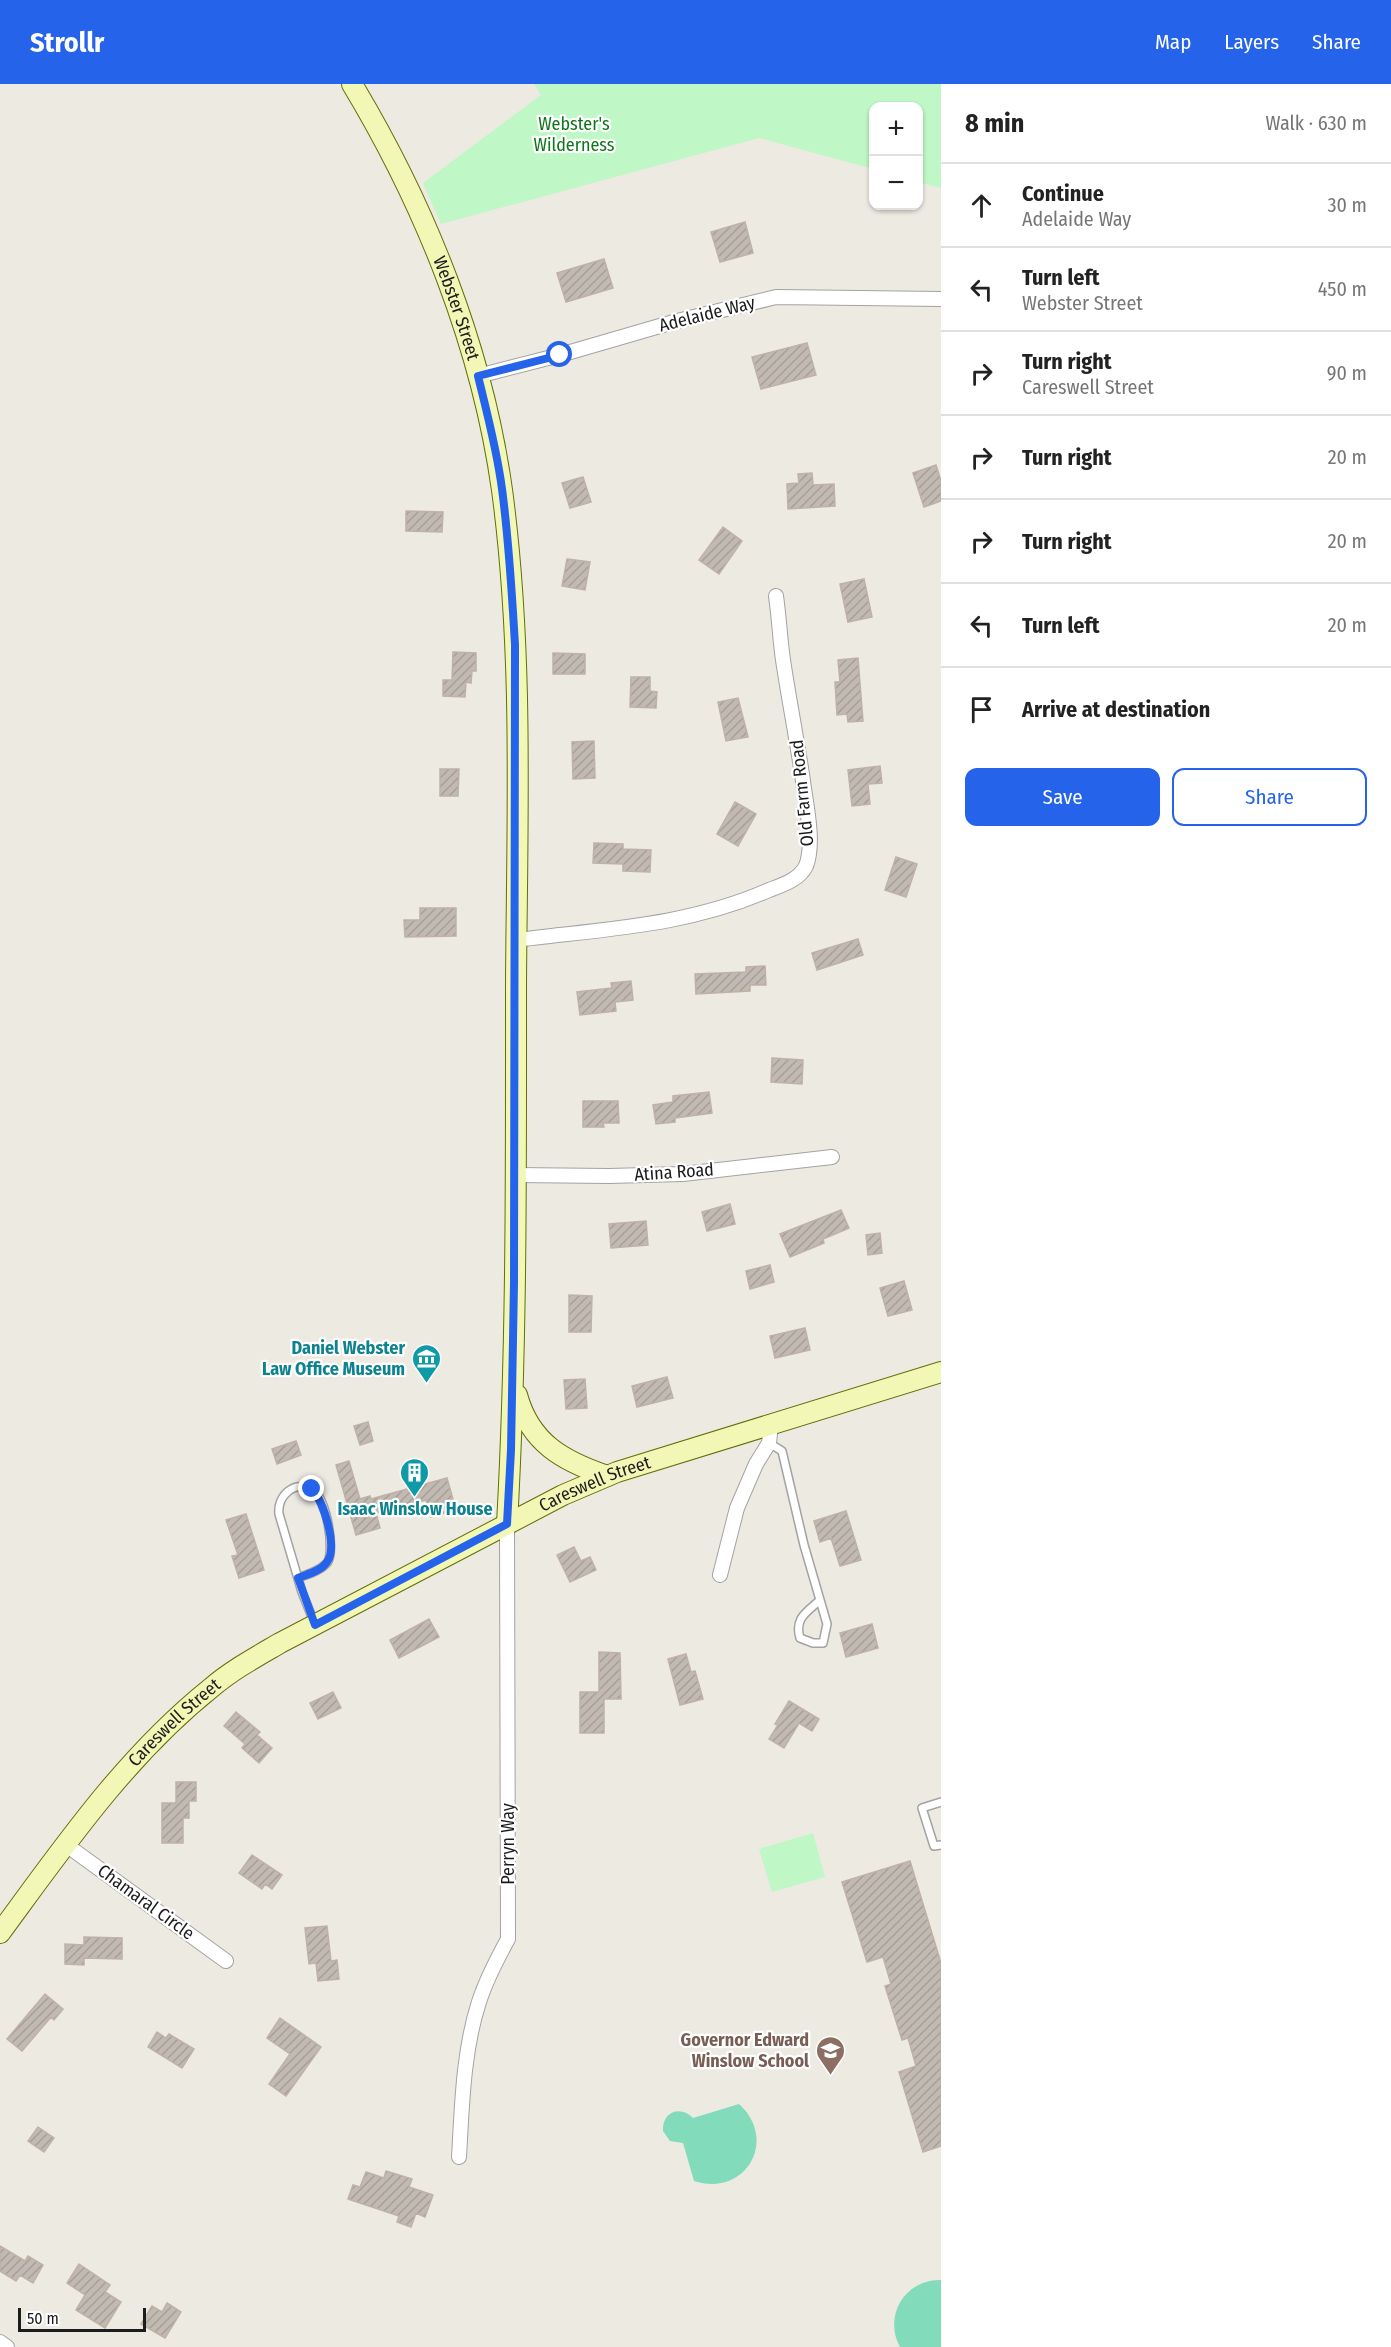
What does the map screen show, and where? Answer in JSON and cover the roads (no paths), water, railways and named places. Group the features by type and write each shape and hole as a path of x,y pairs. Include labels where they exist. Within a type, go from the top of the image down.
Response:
{"street":[{"name":"Webster Street","path":"352,84 423,220 456,303 490,426 502,487 510,554 515,645 516,940 513,1378 507,1524"},
{"name":"Adelaide Way","path":"478,376 677,321 776,297 941,299"},
{"name":"Old Farm Road","path":"516,940 642,927 691,917 732,905 764,892 794,879 805,868 809,856 809,822 783,659 776,597"},
{"name":"Atina Road","path":"515,1175 683,1174 832,1157"},
{"name":"Careswell Street","path":"0,1933 102,1796 174,1719 212,1687 247,1662 563,1495 607,1476 770,1433 941,1372"},
{"name":"Webster Street","path":"513,1378 527,1425 545,1444 578,1466 607,1476"},
{"path":"720,1575 737,1508 770,1433"},
{"name":"Perryn Way","path":"459,2157 468,2056 478,2002 508,1939 507,1524"},
{"name":"Chamaral Circle","path":"65,1844 226,1960"},
{"path":"0,2342 7,2347"}],"lane":[{"path":"770,1433 782,1451 804,1545 827,1624 823,1643 813,1643 800,1638 797,1628 801,1617 820,1600"},
{"path":"298,1578 326,1564 330,1557 331,1547 326,1513 320,1497 312,1489 302,1487 292,1489 283,1495 278,1504 279,1515 298,1578 315,1625"},
{"path":"941,1802 922,1808 934,1846 941,1845"}],"place":[{"name":"Daniel Webster Law Office Museum","path":"426,1384"},
{"name":"Isaac Winslow House","path":"415,1498"},
{"name":"Governor Edward Winslow School","path":"830,2076"}],"park label":[{"name":"Webster's Wilderness","path":"574,134"}]}
